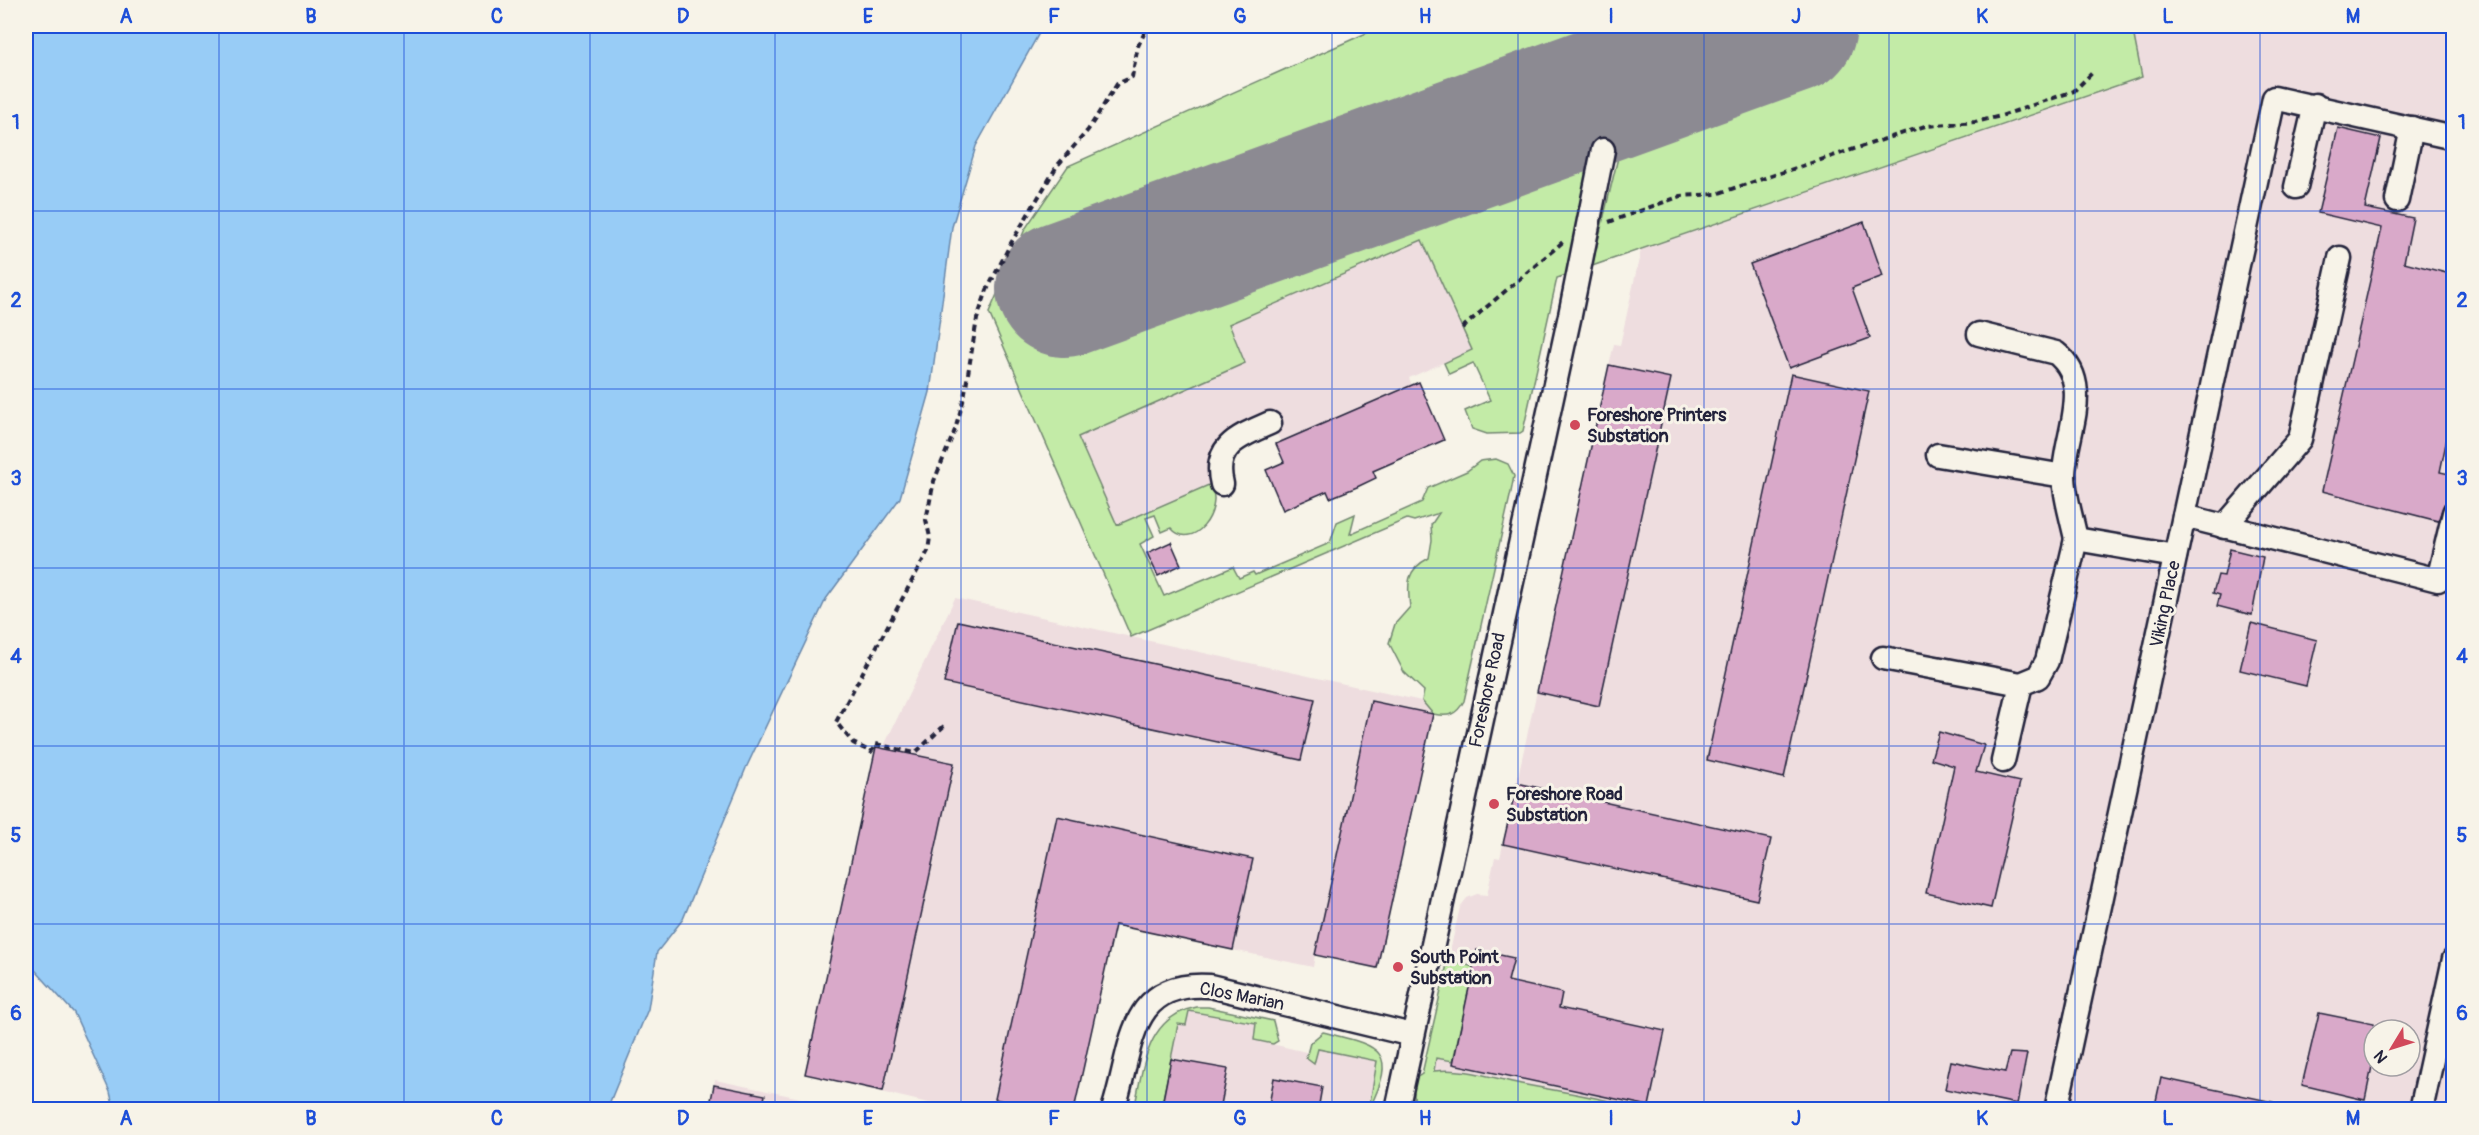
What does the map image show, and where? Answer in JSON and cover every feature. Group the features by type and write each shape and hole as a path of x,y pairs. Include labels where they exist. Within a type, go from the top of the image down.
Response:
{"street":[{"name":"Viking Place","path":"2056,1110 2274,98 2315,105"},
{"path":"2296,187 2315,105 2454,138"},
{"path":"2397,200 2412,128"},
{"name":"Foreshore Road","path":"1397,1110 1603,150"},
{"path":"2224,527 2300,440 2340,258"},
{"path":"1883,658 2021,684 2038,677 2048,661 2076,539 2064,476 2076,381 2066,361 2056,353 1979,334"},
{"path":"1222,484 1220,459 1227,448 1234,440 1270,423"},
{"path":"1938,455 2064,476"},
{"path":"2184,516 2438,580 2454,513"},
{"path":"2076,539 2175,556"},
{"path":"2003,761 2021,684"},
{"path":"2421,1110 2454,959"},
{"name":"Clos Marian","path":"1113,1110 1133,1028 1144,1011 1159,997 1182,987 1210,986 1412,1035"}],"path":[{"path":"944,726 915,753 876,744 871,752 853,743 836,722 928,551 930,537 926,520 934,482 958,419 977,319 987,290 1011,243 1056,166 1088,130 1117,84 1132,77 1138,46 1148,26"},
{"path":"1462,328 1570,236 1682,196 1716,194 1925,126 1975,122 2001,116 2074,92 2093,72"}],"shaded area":[{"path":"2132,26 2453,26 2453,1109 1576,1110 1432,1078 1436,1058 1453,1061 1473,967 1448,960 1460,907 1467,898 1477,894 1487,895 1495,857 1500,858 1609,365 1614,344 1620,345 1641,250 2142,78"},
{"path":"1422,240 1472,350 1409,378 1412,385 1281,442 1276,433 1241,449 1231,462 1233,479 1213,488 1211,484 1117,525 1078,437 1245,363 1228,325"},
{"path":"955,598 1435,704 1377,968 1315,955 1313,967 1115,925 1074,1109 1041,1109 996,1099 993,1109 954,1109 805,1074 876,746 883,748"},
{"path":"1189,1011 1257,1023 1254,1040 1306,1052 1306,1058 1314,1064 1317,1049 1377,1061 1368,1109 1161,1110 1178,1023"},
{"path":"715,1080 810,1100 808,1109 709,1110"}],"green space":[{"path":"1313,26 2132,26 2142,77 1592,266 1619,153 1588,163 1566,275 1557,278 1523,431 1520,433 1487,434 1472,429 1465,411 1490,400 1473,363 1449,374 1444,363 1472,350 1422,240 1229,324 1245,363 1078,437 1117,525 1211,484 1214,495 1210,517 1196,532 1188,535 1179,534 1171,528 1162,532 1155,515 1146,518 1154,536 1140,544 1164,596 1233,567 1239,578 1253,572 1255,575 1330,543 1337,522 1355,514 1350,534 1422,502 1428,488 1467,471 1480,461 1496,459 1508,464 1514,476 1464,701 1455,712 1443,715 1433,714 1422,701 1424,691 1404,672 1389,643 1395,624 1410,607 1408,591 1412,572 1429,558 1432,540 1431,525 1439,513 1414,521 1407,519 1131,637 989,313 1025,229 1068,166 1371,31"},
{"path":"1448,960 1474,967 1453,1061 1436,1058 1434,1071 1456,1070 1478,1074 1640,1109 1415,1109 1413,1080 1422,1074"},
{"path":"1197,1007 1208,1007 1273,1021 1278,1041 1273,1044 1254,1040 1256,1023 1189,1011 1186,1025 1178,1024 1161,1109 1134,1110 1144,1062 1157,1033 1167,1021 1180,1012"},
{"path":"1323,1032 1358,1041 1370,1046 1378,1053 1383,1062 1383,1073 1369,1109 1377,1061 1318,1049 1314,1064 1306,1058 1310,1043"}],"water":[{"path":"26,26 1043,26 976,146 952,227 930,392 900,498 826,599 746,768 683,919 657,952 648,1009 607,1109 114,1109 110,1092 74,1013 26,960"}],"building":[{"path":"2338,128 2381,138 2365,208 2413,218 2404,262 2454,275 2454,405 2440,472 2454,475 2454,478 2450,500 2444,504 2438,521 2322,491 2382,228 2318,213"},
{"path":"1864,222 1883,276 1852,288 1870,338 1789,368 1750,264"},
{"path":"1609,365 1671,378 1599,706 1537,692"},
{"path":"1791,374 1869,391 1784,778 1707,760"},
{"path":"1419,382 1444,440 1373,471 1376,478 1357,487 1330,498 1327,491 1283,510 1266,470 1284,462 1276,444"},
{"path":"1171,542 1181,565 1158,576 1147,553"},
{"path":"2230,549 2263,557 2252,615 2217,606 2220,595 2213,593 2218,575 2224,576"},
{"path":"958,621 1315,699 1301,760 944,683"},
{"path":"2251,623 2317,640 2306,686 2240,670"},
{"path":"1371,701 1433,714 1377,968 1315,955"},
{"path":"1939,732 1984,745 1976,772 2020,782 1991,908 1926,893 1954,766 1931,759"},
{"path":"876,747 954,763 883,1091 805,1074"},
{"path":"1517,783 1771,839 1757,900 1503,844"},
{"path":"1057,816 1253,859 1233,950 1115,925 1074,1110 1041,1110 995,1099"},
{"path":"1477,950 1514,958 1508,981 1562,993 1559,1008 1665,1031 1649,1106 1453,1064"},
{"path":"2319,1013 2362,1022 2362,1078 2370,1078 2365,1100 2302,1085"},
{"path":"2010,1053 2027,1054 2017,1104 1945,1089 1951,1061 2005,1072"},
{"path":"1171,1059 1228,1069 1220,1110 1161,1110"},
{"path":"1274,1078 1322,1087 1318,1110 1268,1110"},
{"path":"2161,1078 2273,1102 2272,1110 2154,1110"},
{"path":"714,1085 765,1095 762,1110 709,1110"}],"runway":[{"path":"1064,289 1789,26"}],"place":[{"name":"Foreshore Printers Substation","path":"1575,425"},
{"name":"Foreshore Road Substation","path":"1494,804"},
{"name":"South Point Substation","path":"1398,967"}]}
